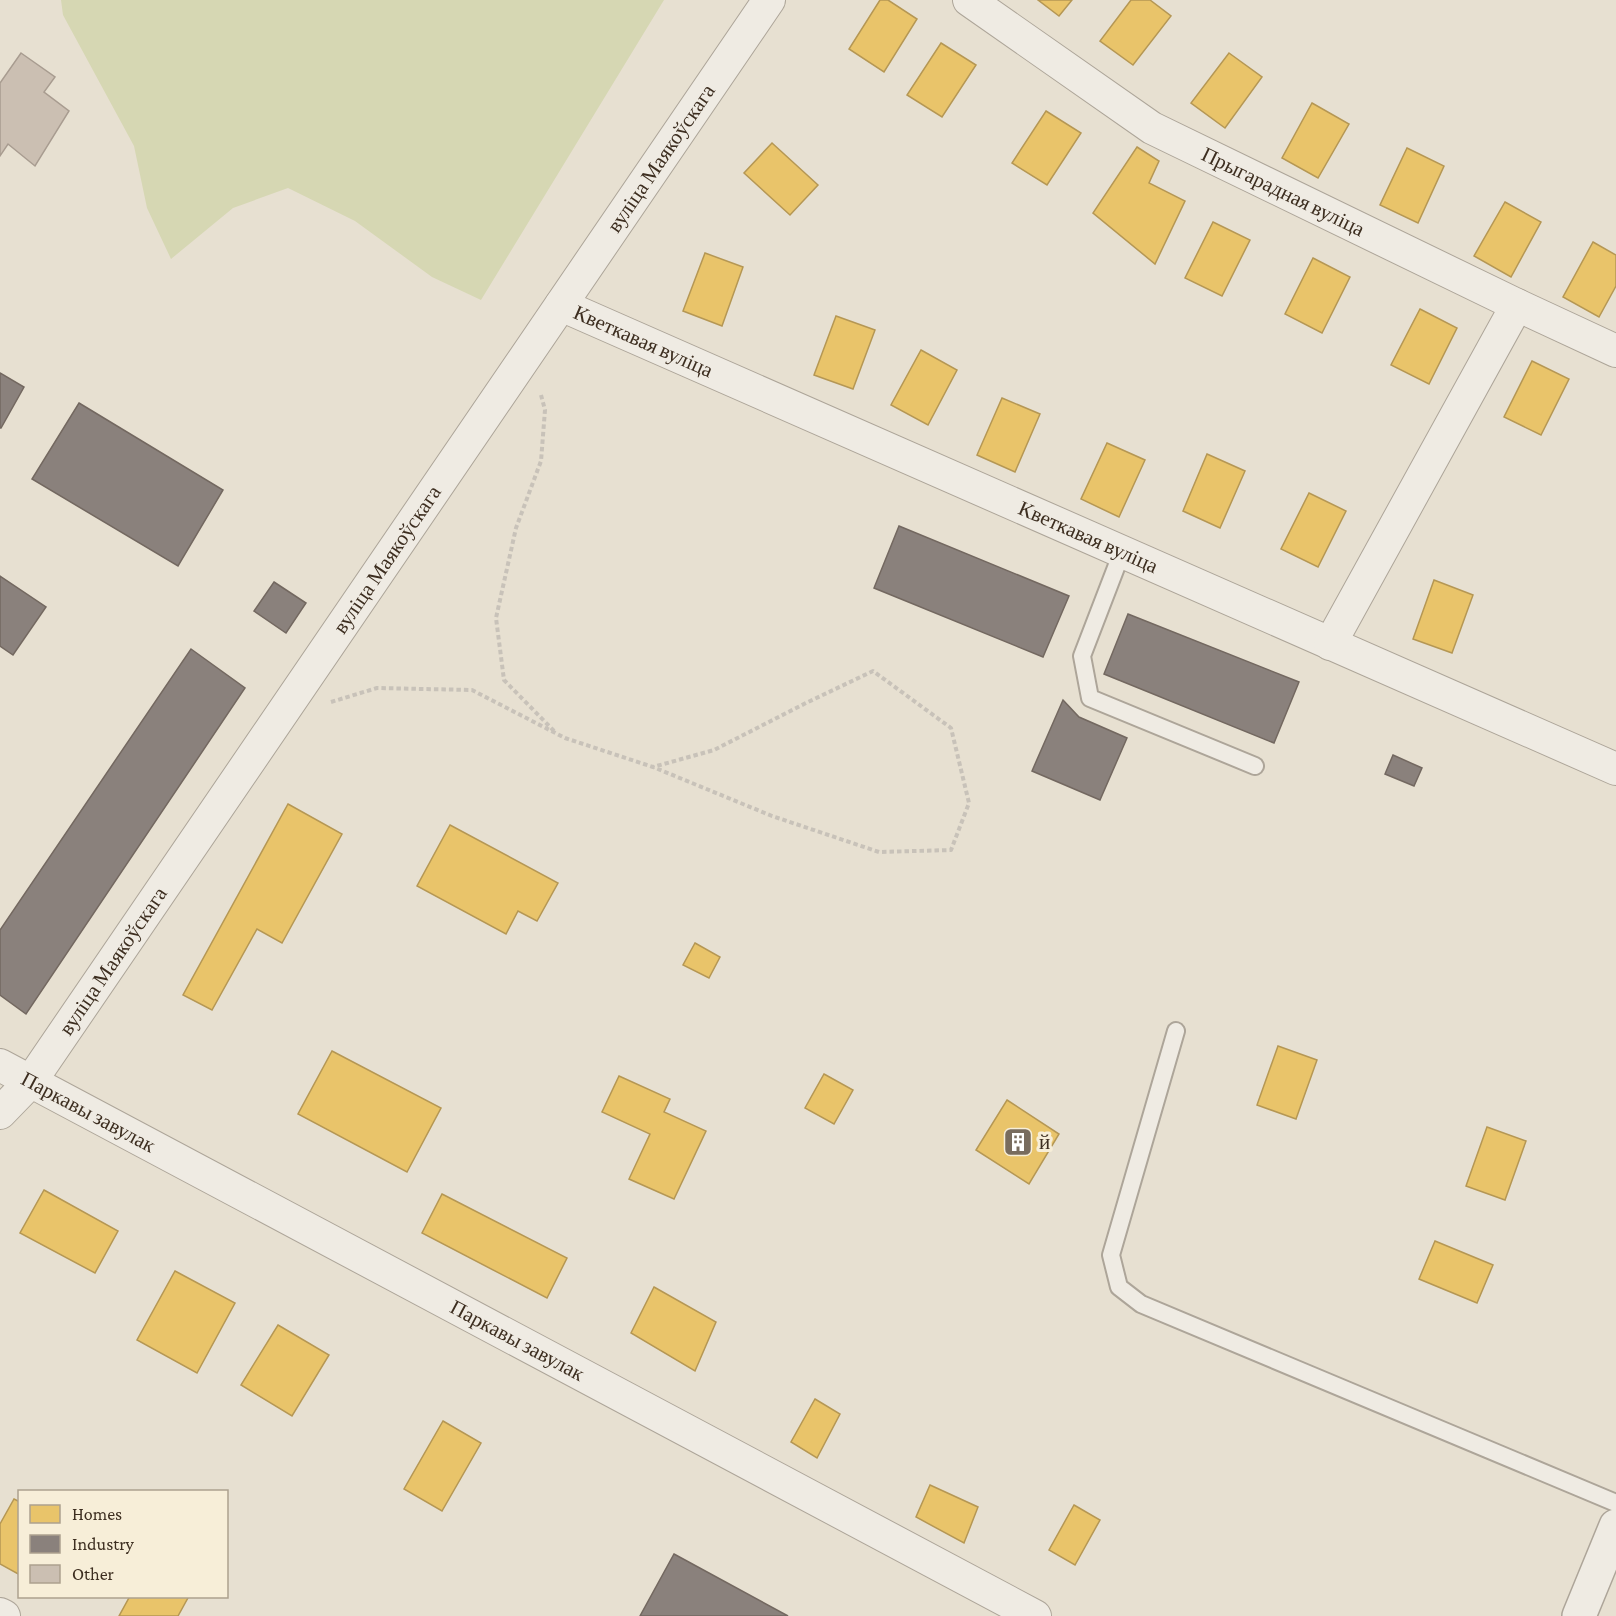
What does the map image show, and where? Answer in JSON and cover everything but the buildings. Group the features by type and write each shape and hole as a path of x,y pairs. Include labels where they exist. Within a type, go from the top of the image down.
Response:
{"street":[{"name":"вуліца Маякоўскага","path":"0,1113 31,1081 769,0"},
{"name":"Прыгарадная вуліца","path":"969,0 1152,128 1616,351"},
{"name":"Кветкавая вуліца","path":"561,305 1616,769"},
{"path":"1330,644 1517,305"},
{"name":"Паркавы завулак","path":"0,1065 1020,1613"},
{"path":"1579,1616 1616,1526"},
{"path":"0,1614 4,1616"}],"lane":[{"path":"1122,552 1082,656 1090,698 1254,766"},
{"path":"1176,1031 1111,1255 1119,1287 1141,1305 1616,1503"}],"path":[{"path":"529,352 545,411 541,461 516,528 496,618 504,680 557,734"},
{"path":"279,717 377,688 472,690 557,734 653,767 772,816 879,852 951,850 969,803 951,728 873,671 806,702 714,750 653,767"}],"green space":[{"path":"61,0 664,0 481,300 432,277 355,221 288,188 233,208 171,259 147,208 134,146 63,15"}],"place":[{"name":"й","path":"1018,1142"}]}
